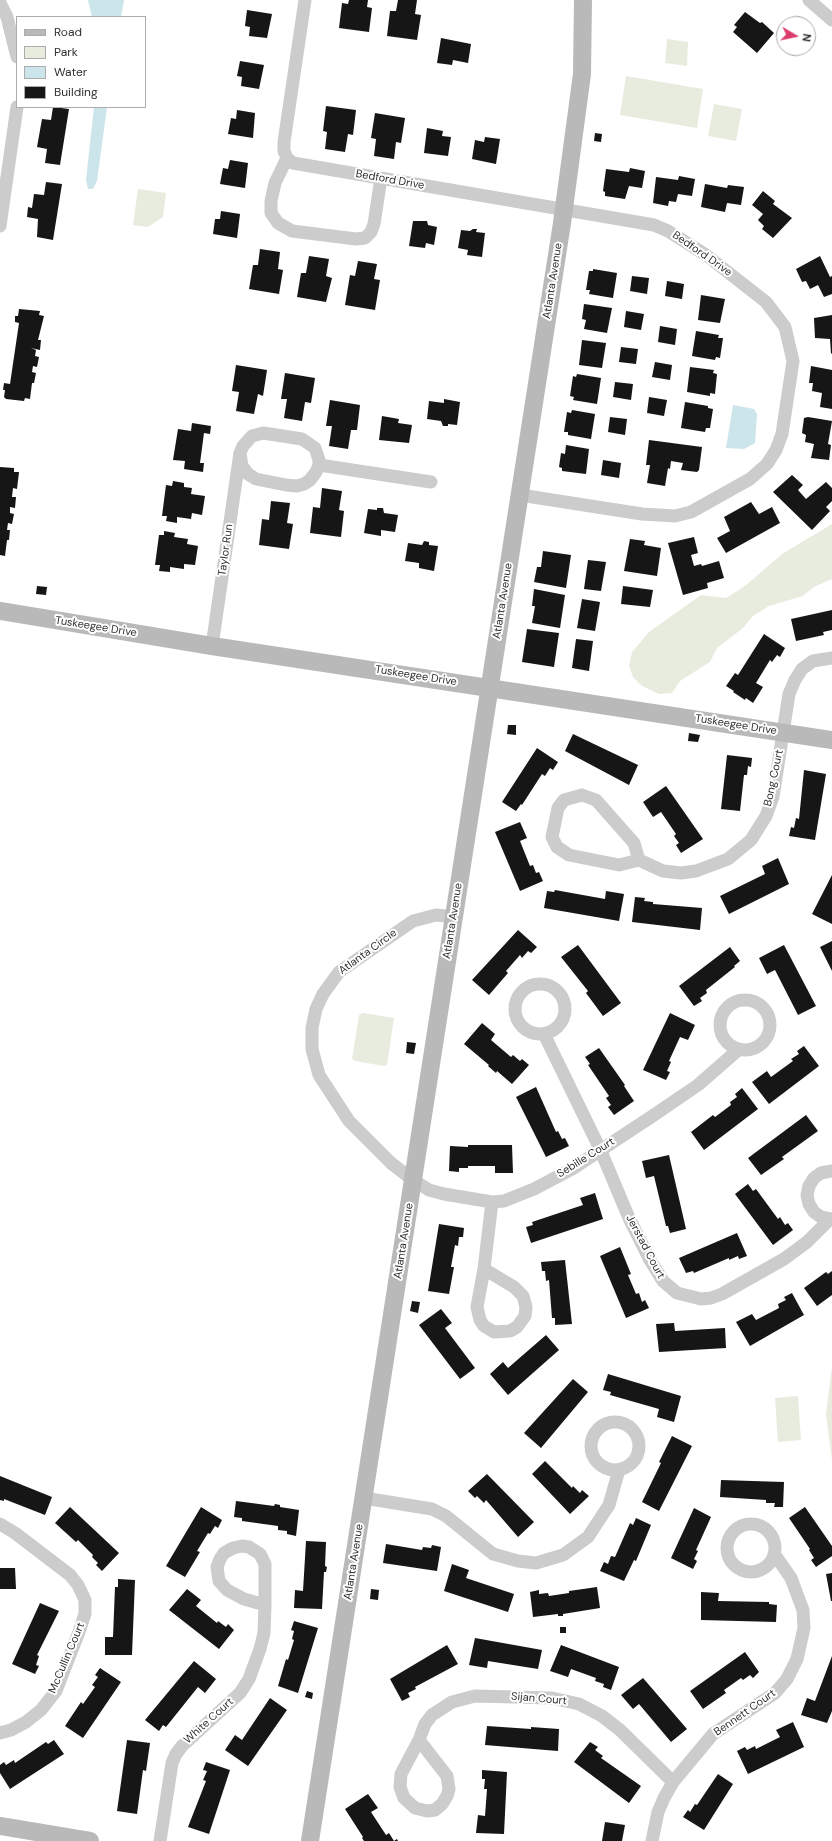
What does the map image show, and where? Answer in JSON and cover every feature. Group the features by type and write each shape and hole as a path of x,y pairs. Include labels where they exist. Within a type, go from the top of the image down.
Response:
{"street":[{"path":"305,0 284,142 284,151 288,158 275,183 271,201 271,213 278,223 292,230 356,239 365,238 371,232 374,224 381,178"},
{"name":"Atlanta Avenue","path":"310,1841 564,210 582,74 583,0"},
{"path":"809,0 832,20"},
{"path":"0,3 7,17 16,53"},
{"path":"0,226 17,108"},
{"name":"Bedford Drive","path":"288,158 300,165 654,225 668,231 706,255 766,302 786,327 793,361 782,434 776,450 767,464 750,479 691,512 675,516 658,516 520,495"},
{"name":"Taylor Run","path":"212,646 240,453 243,446 252,436 260,433 270,433 302,439 308,442 318,454 318,465"},
{"path":"240,453 242,466 248,474 256,479 280,484 296,486 304,484 310,480 316,472 318,465 431,482"},
{"name":"Tuskeegee Drive","path":"0,612 212,646 832,740"},
{"name":"Bong Court","path":"639,860 662,871 681,873 696,871 728,859 751,840 766,816 773,797 789,694 795,680 802,669 813,661 832,658"},
{"path":"577,796 589,796 596,800 634,843 639,860 619,865 570,855 561,850 552,837 558,808 564,800 577,796"},
{"name":"Atlanta Circle","path":"413,1180 365,1139 350,1121 324,1084 315,1063 312,1049 313,1023 322,994 339,972 413,921 436,914 454,917"},
{"name":"Jerstad Court","path":"544,1034 600,1149 629,1218 656,1270 669,1287 685,1296 701,1299 711,1298 722,1294 784,1259 807,1242 831,1220"},
{"name":"Sebille Court","path":"413,1180 433,1191 492,1202 504,1201 534,1189 572,1169 698,1085 738,1050"},
{"name":"Jerstad Court","path":"831,1220 821,1217 814,1212 809,1204 807,1195 809,1186 814,1178 821,1173 832,1171"},
{"path":"484,1269 514,1287 523,1296 526,1307 525,1316 517,1327 510,1331 494,1332 484,1326 480,1320 477,1307 484,1269 492,1202"},
{"path":"364,1498 432,1509 446,1516 493,1554 518,1561 536,1563 564,1555 588,1537 609,1505 619,1470"},
{"name":"McCullin Court","path":"0,1524 15,1533 70,1575 78,1586 85,1600 85,1614 56,1691 41,1710 26,1722 11,1730 0,1733"},
{"name":"White Court","path":"160,1841 172,1763 176,1754 182,1746 240,1693 249,1679 264,1633 266,1572 265,1564 260,1554 249,1547 242,1546 233,1548 224,1553 218,1567 219,1581 227,1590 244,1599 264,1605"},
{"name":"Bennett Court","path":"652,1841 658,1812 673,1782 713,1734 776,1693 787,1679 797,1659 804,1628 803,1610 791,1578 774,1556"},
{"name":"Sijan Court","path":"419,1740 447,1776 449,1789 442,1804 435,1810 427,1811 415,1808 404,1798 400,1787 401,1774 419,1740 425,1724 432,1715 452,1702 475,1696 552,1698 579,1704 602,1716 620,1730 673,1782"},
{"path":"0,1826 90,1841"}],"green space":[{"path":"667,39 688,42 687,66 665,63"},
{"path":"626,76 703,89 697,128 620,115"},
{"path":"714,104 742,109 736,141 708,136"},
{"path":"138,189 166,193 163,217 148,227 133,225"},
{"path":"832,524 832,579 814,587 803,596 769,606 753,616 743,628 717,648 710,662 680,681 672,693 659,694 642,686 633,677 629,666 632,652 649,632 701,595 726,598 745,586 782,554"},
{"path":"363,1013 394,1018 387,1065 384,1066 355,1061 352,1059 359,1015"},
{"path":"832,1367 832,1460 826,1414"},
{"path":"798,1396 801,1440 778,1442 775,1398"}],"water":[{"path":"88,0 124,0 121,16 92,16"},
{"path":"94,108 107,108 97,181 93,189 88,189 86,180"},
{"path":"733,405 754,409 757,414 755,443 744,449 726,448"}],"building":[{"path":"349,0 368,0 367,7 372,8 369,32 339,28 342,3 348,4"},
{"path":"398,0 417,0 415,14 421,15 417,40 387,36 390,11 396,11"},
{"path":"247,10 272,14 267,38 249,36 250,27 245,26"},
{"path":"745,12 760,23 762,22 774,33 757,53 733,32 737,27 734,25"},
{"path":"441,38 471,44 468,63 453,60 452,65 437,63"},
{"path":"240,61 264,65 259,89 241,86 242,77 237,76"},
{"path":"326,106 356,110 353,135 348,134 345,152 325,149 327,132 323,131"},
{"path":"53,108 69,109 60,165 45,163 47,149 37,147 42,119 51,120"},
{"path":"237,110 255,113 253,138 228,134 231,118 236,119"},
{"path":"375,113 405,118 401,143 396,142 394,159 374,156 376,139 371,138"},
{"path":"427,128 443,131 442,136 451,137 448,156 424,153"},
{"path":"595,133 602,134 601,142 594,141"},
{"path":"485,137 500,139 496,164 472,159 475,140 484,142"},
{"path":"230,160 248,163 245,188 220,184 223,168 228,169"},
{"path":"630,168 645,171 642,188 629,186 625,199 605,196 605,192 603,191 606,169 629,172"},
{"path":"679,176 695,179 692,196 678,194 676,202 669,201 668,206 653,203 656,177 678,180"},
{"path":"46,182 62,184 53,240 37,237 38,219 27,217 28,207 32,208 34,194 44,195"},
{"path":"705,184 727,188 728,185 744,187 741,205 727,203 725,212 701,207"},
{"path":"763,191 775,201 773,204 792,218 773,238 762,229 764,226 758,220 763,214 752,205"},
{"path":"221,211 240,214 237,238 213,234 215,219 220,219"},
{"path":"413,221 427,221 428,225 437,227 434,245 426,243 425,248 409,246"},
{"path":"477,229 476,232 485,233 482,257 467,255 468,250 458,248 461,230 470,231"},
{"path":"260,249 280,252 278,269 283,270 279,294 249,289 253,265 258,265"},
{"path":"309,256 329,259 326,276 332,278 326,302 297,297 301,273 306,273"},
{"path":"820,256 830,277 832,276 832,294 824,297 818,285 810,289 806,281 802,282 796,269"},
{"path":"358,261 377,264 374,279 380,280 375,310 345,305 350,275 355,276"},
{"path":"593,269 617,273 613,298 589,294 590,290 586,290 589,271 593,271"},
{"path":"632,276 649,278 647,294 630,291"},
{"path":"667,281 684,284 682,299 665,296"},
{"path":"701,295 725,299 720,323 698,320"},
{"path":"584,304 612,308 607,333 584,329 586,320 582,319"},
{"path":"19,309 40,311 39,315 44,316 38,340 41,340 40,350 31,348 36,350 35,356 39,357 37,367 33,366 32,372 36,373 34,383 32,383 30,399 25,398 24,401 6,399 4,397 5,390 3,390 4,383 10,384 19,323 15,322 15,316 18,316"},
{"path":"626,311 644,314 641,330 624,327"},
{"path":"832,315 831,354 830,339 815,338 814,318"},
{"path":"660,326 677,329 675,345 658,342"},
{"path":"696,331 719,335 718,338 723,338 720,358 716,357 715,360 692,356"},
{"path":"582,340 606,343 602,368 579,365"},
{"path":"621,347 638,349 636,364 619,362"},
{"path":"655,362 672,365 670,380 652,377"},
{"path":"236,365 267,370 263,396 258,394 254,414 236,411 239,392 232,391"},
{"path":"811,366 832,370 832,409 820,407 822,393 812,391 813,383 809,383"},
{"path":"690,367 714,370 713,373 717,374 715,394 710,393 710,396 687,392"},
{"path":"285,373 315,378 311,403 305,402 302,421 284,418 287,399 281,399"},
{"path":"577,374 601,378 597,404 573,400 574,397 570,396 573,376 576,377"},
{"path":"615,382 633,384 631,400 613,397"},
{"path":"649,397 667,400 664,416 647,413"},
{"path":"444,399 460,402 457,425 448,424 448,426 443,426 441,421 427,419 429,401 444,403"},
{"path":"330,400 360,405 357,430 351,430 348,449 329,446 332,426 326,426"},
{"path":"685,402 708,406 708,408 713,409 710,428 706,428 705,432 681,428"},
{"path":"572,410 595,414 591,439 568,435 568,432 564,432 567,412 571,413"},
{"path":"382,416 399,419 398,423 412,425 409,443 379,440"},
{"path":"610,417 627,419 625,435 608,432"},
{"path":"808,417 832,421 828,444 831,445 829,460 811,458 814,444 805,442 806,435 802,433 804,418"},
{"path":"192,423 211,426 210,434 204,433 200,463 204,463 203,472 184,469 185,461 173,460 178,429 191,431"},
{"path":"649,440 702,447 699,470 697,472 681,470 683,463 671,461 670,469 668,468 665,486 647,483 650,465 646,465"},
{"path":"566,445 589,449 586,474 562,471 562,468 559,467 561,453 565,454"},
{"path":"603,460 621,463 619,478 601,475"},
{"path":"0,467 14,468 14,472 19,472 17,489 13,488 12,497 16,497 15,508 10,507 10,513 14,514 12,524 8,523 7,530 10,530 5,556 0,555"},
{"path":"792,475 803,485 798,490 806,499 826,482 832,488 832,501 826,507 830,511 812,530 773,492"},
{"path":"173,481 184,483 184,487 192,488 191,494 205,496 202,515 192,513 191,519 177,517 177,523 166,521 167,516 162,516 166,485 172,486"},
{"path":"322,488 342,491 339,510 344,511 341,537 310,533 313,507 320,508"},
{"path":"271,501 290,503 287,523 293,524 289,549 259,545 262,519 269,520"},
{"path":"751,502 759,514 772,507 780,523 726,553 717,538 730,531 724,517"},
{"path":"377,508 383,508 384,513 398,515 395,532 381,530 381,536 364,533 368,509 377,510"},
{"path":"164,531 175,533 174,537 188,539 187,544 198,546 195,565 184,564 184,569 170,567 170,572 159,571 160,565 155,565 159,535 164,535"},
{"path":"694,537 698,553 691,555 694,566 701,564 702,566 719,561 724,578 707,583 708,588 683,595 668,543"},
{"path":"630,539 645,541 644,545 661,548 657,576 624,571"},
{"path":"424,541 429,542 429,545 438,546 434,571 419,568 419,563 405,561 408,543 422,545"},
{"path":"543,551 571,555 566,588 534,582 537,567 541,567"},
{"path":"588,560 606,562 601,591 584,589"},
{"path":"37,586 47,587 46,595 36,594"},
{"path":"623,586 653,590 650,607 621,604"},
{"path":"534,589 565,595 560,628 532,623 535,606 532,606"},
{"path":"582,599 600,602 595,631 577,628"},
{"path":"832,610 832,630 823,632 824,635 796,641 791,619"},
{"path":"527,629 559,633 554,667 522,662"},
{"path":"764,634 785,648 780,657 777,655 772,662 770,660 756,683 763,687 753,703 746,698 745,700 726,686 735,673 738,675"},
{"path":"576,639 593,641 589,671 572,668"},
{"path":"508,725 516,725 516,735 507,734"},
{"path":"689,733 700,735 698,742 688,741"},
{"path":"573,734 638,765 629,785 565,751"},
{"path":"537,748 558,762 553,770 550,768 545,776 542,774 522,805 521,804 516,811 502,802"},
{"path":"727,755 752,758 751,767 748,766 747,775 744,775 740,811 721,809"},
{"path":"804,770 826,774 815,840 789,836 791,827 794,828 796,818 799,819"},
{"path":"666,786 703,839 681,853 676,845 679,843 674,836 676,834 661,812 653,817 643,802"},
{"path":"520,822 527,838 520,841 530,866 533,865 536,873 539,872 543,881 520,891 495,832"},
{"path":"778,858 789,884 729,914 720,896 765,874 762,866"},
{"path":"832,875 832,924 812,914"},
{"path":"555,890 605,899 606,891 624,894 619,921 544,908 547,891 554,892"},
{"path":"635,897 645,898 644,901 653,902 653,904 702,908 700,930 632,922"},
{"path":"518,930 537,947 531,953 528,951 522,958 520,955 506,971 508,973 489,995 472,980"},
{"path":"832,941 832,971 820,947"},
{"path":"578,945 621,1003 603,1016 586,993 588,991 561,957"},
{"path":"784,945 816,1006 798,1015 775,970 767,974 759,958"},
{"path":"730,947 740,961 734,966 735,967 706,990 707,993 700,998 702,1001 694,1006 679,986"},
{"path":"670,1013 695,1025 688,1040 680,1037 669,1061 671,1062 667,1071 670,1072 666,1080 643,1070"},
{"path":"482,1023 495,1034 491,1040 511,1057 513,1055 520,1061 522,1059 529,1065 512,1084 497,1071 496,1073 488,1066 489,1065 464,1044"},
{"path":"407,1042 416,1043 414,1054 406,1053"},
{"path":"804,1046 819,1066 769,1104 752,1082 767,1071 771,1077 793,1061 791,1059 799,1054 797,1051"},
{"path":"599,1048 625,1085 624,1086 634,1101 614,1115 608,1107 611,1105 606,1098 609,1096 588,1065 590,1064 585,1057"},
{"path":"536,1087 556,1132 558,1131 562,1139 565,1138 569,1146 546,1157 516,1097"},
{"path":"742,1088 758,1109 704,1150 691,1132 713,1115 715,1117 731,1105 730,1102 737,1097 735,1094"},
{"path":"806,1115 818,1131 782,1157 784,1159 761,1175 748,1158"},
{"path":"468,1145 512,1145 513,1173 495,1173 495,1166 468,1166 468,1168 459,1168 459,1172 449,1171 450,1146 468,1147"},
{"path":"669,1155 686,1229 670,1233 668,1226 666,1226 654,1176 646,1178 642,1161"},
{"path":"748,1184 753,1191 756,1189 778,1219 780,1217 785,1225 788,1223 793,1230 773,1245 735,1194"},
{"path":"595,1193 603,1219 531,1243 526,1227 533,1225 532,1222 583,1205 580,1198"},
{"path":"439,1224 464,1228 463,1237 459,1237 458,1246 455,1245 451,1267 454,1267 449,1294 428,1291"},
{"path":"737,1233 747,1256 739,1259 738,1256 729,1260 729,1258 694,1273 693,1271 686,1273 679,1258"},
{"path":"620,1247 631,1274 628,1275 636,1294 639,1293 642,1302 645,1300 649,1308 626,1318 600,1256"},
{"path":"565,1260 572,1324 555,1325 555,1318 552,1318 549,1280 546,1281 545,1271 542,1271 541,1262"},
{"path":"832,1271 832,1295 817,1306 804,1288 826,1272 828,1274"},
{"path":"792,1293 804,1315 750,1346 736,1322 752,1314 756,1320 779,1308 778,1304 786,1300 784,1297"},
{"path":"412,1301 420,1302 418,1313 410,1311"},
{"path":"441,1309 452,1323 445,1328 475,1368 460,1379 419,1325"},
{"path":"674,1323 675,1331 725,1328 726,1348 659,1352 656,1324"},
{"path":"546,1335 559,1350 508,1395 490,1374 503,1362 508,1368"},
{"path":"608,1374 681,1396 674,1422 657,1417 659,1409 610,1395 611,1392 603,1390"},
{"path":"573,1379 588,1392 541,1448 524,1433"},
{"path":"672,1436 692,1446 659,1511 642,1502"},
{"path":"545,1461 572,1488 573,1486 580,1493 582,1490 589,1496 570,1514 532,1474"},
{"path":"487,1474 534,1522 518,1537 486,1500 484,1503 477,1496 475,1498 468,1491"},
{"path":"0,1476 52,1497 45,1515 4,1499 4,1501 0,1500"},
{"path":"721,1480 784,1482 783,1507 774,1507 775,1503 766,1503 766,1500 720,1497"},
{"path":"236,1501 274,1506 275,1504 280,1505 280,1507 299,1510 296,1536 287,1534 287,1531 278,1530 278,1526 242,1521 242,1518 234,1517"},
{"path":"70,1507 119,1553 102,1571 96,1565 98,1563 92,1557 93,1555 78,1540 76,1542 55,1523"},
{"path":"201,1507 222,1520 218,1528 215,1526 210,1534 208,1533 197,1551 200,1552 185,1577 166,1566"},
{"path":"805,1507 832,1546 832,1556 816,1567 811,1560 814,1558 809,1550 810,1549 789,1518"},
{"path":"694,1508 711,1517 696,1550 698,1551 694,1559 697,1561 693,1569 671,1558"},
{"path":"636,1518 651,1525 636,1561 634,1560 624,1581 600,1571 604,1562 608,1564 611,1556 615,1557 630,1523 633,1525"},
{"path":"306,1541 326,1542 325,1566 327,1567 326,1572 324,1572 322,1609 294,1608 295,1590 303,1591"},
{"path":"386,1544 422,1550 423,1547 431,1548 432,1545 441,1547 437,1571 383,1563"},
{"path":"452,1564 469,1570 466,1578 514,1594 508,1612 444,1591"},
{"path":"0,1568 15,1568 16,1589 0,1589"},
{"path":"832,1573 832,1601 831,1601 826,1574"},
{"path":"118,1579 135,1580 132,1655 105,1655 105,1637 113,1637 115,1587 118,1587"},
{"path":"597,1587 600,1608 563,1614 563,1616 558,1616 558,1614 533,1617 530,1592 539,1590 539,1594 548,1593 549,1596 569,1593 569,1591"},
{"path":"187,1589 201,1600 196,1606 217,1623 218,1621 226,1627 228,1624 234,1630 219,1649 169,1610"},
{"path":"371,1589 379,1590 378,1600 370,1599"},
{"path":"701,1592 719,1593 718,1601 769,1602 769,1604 777,1605 776,1622 701,1620"},
{"path":"40,1603 59,1611 37,1655 39,1656 36,1665 39,1666 35,1674 12,1664"},
{"path":"294,1621 318,1628 298,1693 278,1686 286,1659 288,1660 294,1640 292,1639 294,1631 291,1630"},
{"path":"560,1627 566,1627 566,1633 560,1633"},
{"path":"475,1638 542,1650 538,1669 488,1661 487,1668 469,1665"},
{"path":"447,1645 458,1664 415,1687 416,1689 408,1693 410,1697 402,1701 390,1679"},
{"path":"561,1645 619,1667 611,1690 603,1687 604,1684 595,1681 596,1678 571,1669 568,1677 550,1671"},
{"path":"745,1652 759,1672 753,1678 750,1675 743,1680 741,1678 724,1690 726,1693 703,1709 690,1691"},
{"path":"832,1656 832,1711 827,1723 801,1715 807,1698 815,1701"},
{"path":"194,1661 216,1679 205,1693 198,1687 166,1727 163,1725 159,1731 145,1720"},
{"path":"100,1668 121,1682 83,1738 65,1726 81,1702 83,1704 95,1687 92,1685 98,1677 95,1675"},
{"path":"643,1678 687,1729 671,1742 639,1704 633,1709 621,1695"},
{"path":"307,1691 313,1693 312,1699 305,1697"},
{"path":"270,1698 287,1710 248,1766 225,1750 235,1735 242,1740"},
{"path":"793,1722 804,1747 748,1774 737,1751 745,1747 747,1750 755,1746 756,1749 780,1737 776,1730"},
{"path":"487,1726 559,1729 558,1751 485,1745"},
{"path":"54,1740 64,1754 10,1789 0,1773 0,1765 4,1762 6,1765 14,1760 15,1763 46,1742 48,1744"},
{"path":"127,1740 150,1743 146,1771 143,1770 137,1814 117,1811"},
{"path":"590,1742 598,1747 595,1750 603,1756 601,1758 641,1786 629,1803 574,1762"},
{"path":"206,1762 230,1770 209,1834 188,1827 206,1781 203,1780 207,1771 203,1770"},
{"path":"482,1770 507,1772 504,1834 476,1833 478,1815 485,1816 487,1789 484,1789 485,1779 482,1779"},
{"path":"718,1774 733,1784 704,1830 683,1817 688,1810 690,1812 695,1804 697,1805"},
{"path":"368,1794 378,1808 371,1812 386,1835 389,1833 394,1841 364,1841 345,1809"},
{"path":"605,1822 625,1825 622,1841 602,1841"}]}
